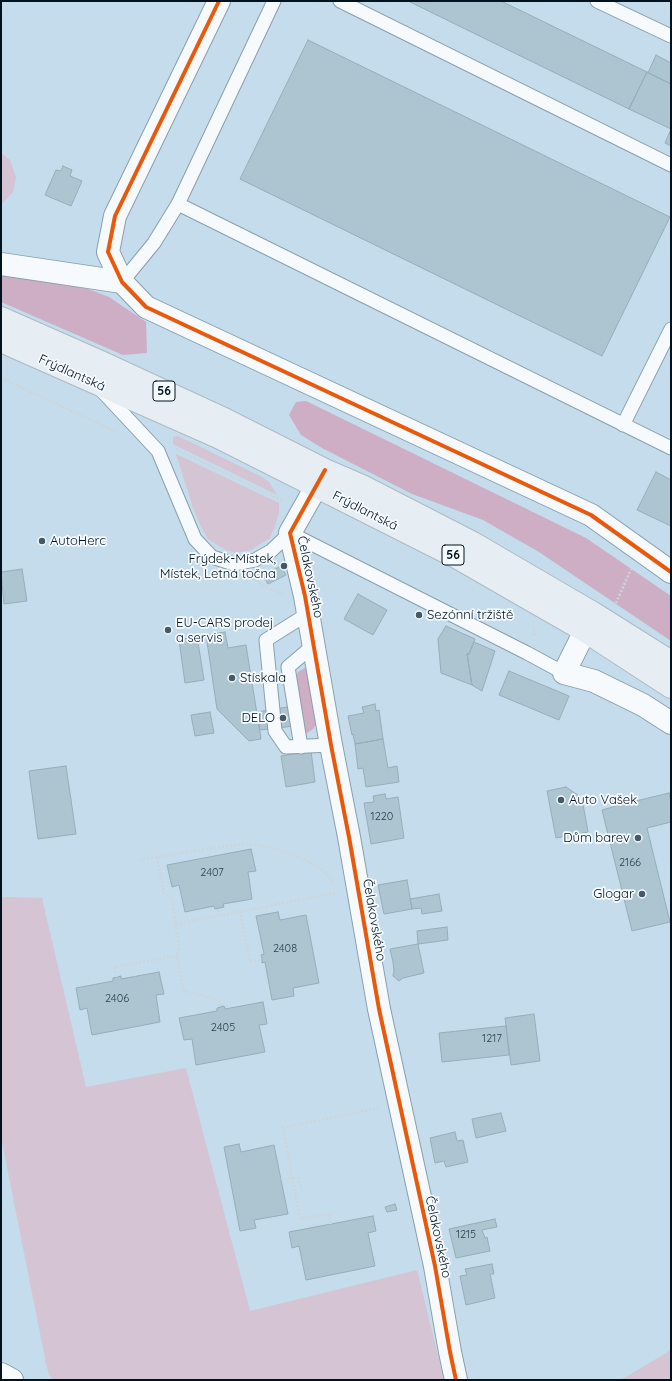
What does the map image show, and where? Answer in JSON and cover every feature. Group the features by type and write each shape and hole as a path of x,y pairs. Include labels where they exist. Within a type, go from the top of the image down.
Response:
{"main road":[{"name":"Frýdlantská","path":"1,318 219,416 321,478 585,631 671,687"},
{"name":"Frýdlantská","path":"1,341 218,437 321,478 362,486 473,543 586,609 671,662"}],"street":[{"path":"219,1 115,216 108,252 122,282 146,307 591,515 671,572"},
{"path":"1,264 122,282"},
{"name":"Čelakovského","path":"321,478 290,533 307,605 379,1009 435,1266 456,1380"},
{"path":"585,631 564,673 594,681 643,705 671,723"},
{"path":"1,1374 12,1380"}],"lane":[{"path":"122,282 154,243 178,204 274,1"},
{"path":"340,1 671,166"},
{"path":"597,1 671,36"},
{"path":"178,204 671,448"},
{"path":"623,425 671,329"},
{"path":"94,383 158,451 195,538 212,557 234,564 255,560 271,551 290,533 564,673"},
{"path":"307,605 266,640 275,731 286,747 331,745"},
{"path":"301,747 288,667 314,645"}],"path":[{"path":"158,451 175,449 303,512"},
{"path":"614,607 631,569"},
{"path":"252,578 270,589 307,605"},
{"path":"139,860 225,846 246,844 258,845 277,849 312,864 327,874 335,886"},
{"path":"157,857 164,893 172,899 179,946 177,956 183,990 220,1001 221,1007"},
{"path":"176,924 338,893 337,890"},
{"path":"218,910 220,916"},
{"path":"240,912 250,962 262,959"},
{"path":"117,977 114,967 177,956"},
{"path":"331,1224 329,1214 300,1219 283,1128 378,1108 377,1100"},
{"path":"281,1179 298,1178 302,1190"}],"shaded area":[{"path":"1,153 10,160 16,177 13,192 3,203 1,203"},
{"path":"1,273 88,289 109,297 146,322 147,353 123,355 1,302"},
{"path":"306,401 586,538 671,596 671,641 539,552 483,520 412,494 322,448 301,435 289,415 296,402"},
{"path":"178,436 262,477 269,482 277,495 173,444 173,437"},
{"path":"176,454 279,503 279,513 270,538 251,550 235,553 222,548 208,539 193,508"},
{"path":"305,668 309,669 319,720 313,729 307,733 302,730 294,680 298,672"},
{"path":"1,897 42,898 86,1087 186,1068 250,1311 417,1270 444,1380 53,1380 49,1375 46,1363 1,1137"},
{"path":"671,1350 671,1380 620,1380 631,1374"}],"building":[{"path":"408,1 501,1 647,72 629,109"},
{"path":"308,40 670,217 602,356 240,179"},
{"path":"656,55 671,63 671,84 648,73"},
{"path":"647,72 671,84 671,129 629,109"},
{"path":"671,129 671,146 665,143"},
{"path":"63,166 72,170 70,176 82,181 71,206 45,195 56,170 61,171"},
{"path":"656,472 671,480 671,526 637,510"},
{"path":"281,566 286,575 268,584 263,575"},
{"path":"22,569 27,601 4,604 1,572"},
{"path":"358,594 387,610 373,635 344,619"},
{"path":"446,626 475,639 469,654 467,654 472,685 441,673 438,639"},
{"name":"Stískala","path":"225,632 228,648 246,645 261,739 249,741 217,709 206,635"},
{"path":"197,636 204,680 185,683 179,640"},
{"path":"474,642 495,651 482,691 472,685 467,654 469,654"},
{"path":"509,671 569,696 559,720 499,695"},
{"path":"375,704 376,711 379,710 383,739 355,744 348,716 364,713 362,707"},
{"path":"299,705 303,725 260,730 257,712"},
{"path":"210,712 214,733 195,736 191,715"},
{"path":"383,739 388,768 397,766 399,782 366,787 363,768 358,769 355,744"},
{"path":"311,751 315,782 286,787 281,756"},
{"path":"66,766 76,834 38,839 29,771"},
{"path":"566,787 582,798 588,832 556,838 547,791"},
{"path":"669,793 671,801 671,822 647,828 670,922 632,931 602,810 616,806 615,801 635,796 636,801"},
{"path":"385,794 386,799 398,797 404,838 371,844 364,803 374,802 373,796"},
{"path":"251,849 256,871 248,872 252,899 223,904 224,907 215,909 214,906 185,912 179,885 172,887 167,865"},
{"path":"407,880 412,909 384,914 378,885"},
{"path":"439,894 442,911 422,914 421,908 412,909 410,899"},
{"path":"278,912 280,920 306,915 319,983 293,988 294,996 272,1000 265,962 262,963 261,955 264,954 256,916"},
{"path":"447,927 448,940 418,944 417,931"},
{"path":"418,944 424,973 403,978 399,981 393,976 393,962 390,949"},
{"path":"159,972 164,994 156,995 160,1022 92,1035 87,1008 80,1010 76,988 113,981 113,978 121,976 121,979"},
{"path":"263,1002 267,1024 259,1025 265,1052 196,1065 192,1039 184,1040 179,1018 217,1011 217,1008 224,1006 225,1009"},
{"path":"534,1014 540,1061 511,1065 505,1018"},
{"path":"506,1026 509,1055 442,1062 439,1033"},
{"path":"501,1113 506,1131 476,1138 472,1119"},
{"path":"455,1132 457,1141 463,1140 468,1162 446,1167 444,1161 435,1163 430,1138"},
{"path":"239,1144 241,1152 274,1145 288,1214 254,1220 256,1228 240,1231 224,1147"},
{"path":"395,1204 397,1210 387,1212 385,1207"},
{"path":"373,1216 376,1231 368,1233 375,1266 306,1280 299,1246 292,1248 289,1232"},
{"path":"495,1219 497,1227 482,1230 485,1238 487,1237 490,1251 456,1258 449,1229"},
{"path":"492,1264 494,1274 490,1274 495,1298 466,1305 460,1276 467,1275 465,1269"}],"cycle path":[{"path":"219,1 115,216 108,252 122,282 146,307 591,515 671,572"},
{"path":"325,470 290,533 305,596 379,1009 435,1266 456,1380"}],"place":[{"name":"AutoHerc","path":"42,541"},
{"name":"Frýdek-Místek, Místek, Letná točna","path":"284,566"},
{"name":"Sezónní tržiště","path":"419,615"},
{"name":"EU-CARS prodej a servis","path":"168,630"},
{"name":"Stískala","path":"232,678"},
{"name":"DELO","path":"283,718"},
{"name":"Auto Vašek","path":"561,800"},
{"name":"Dům barev","path":"638,838"},
{"name":"Glogar","path":"642,894"}]}
